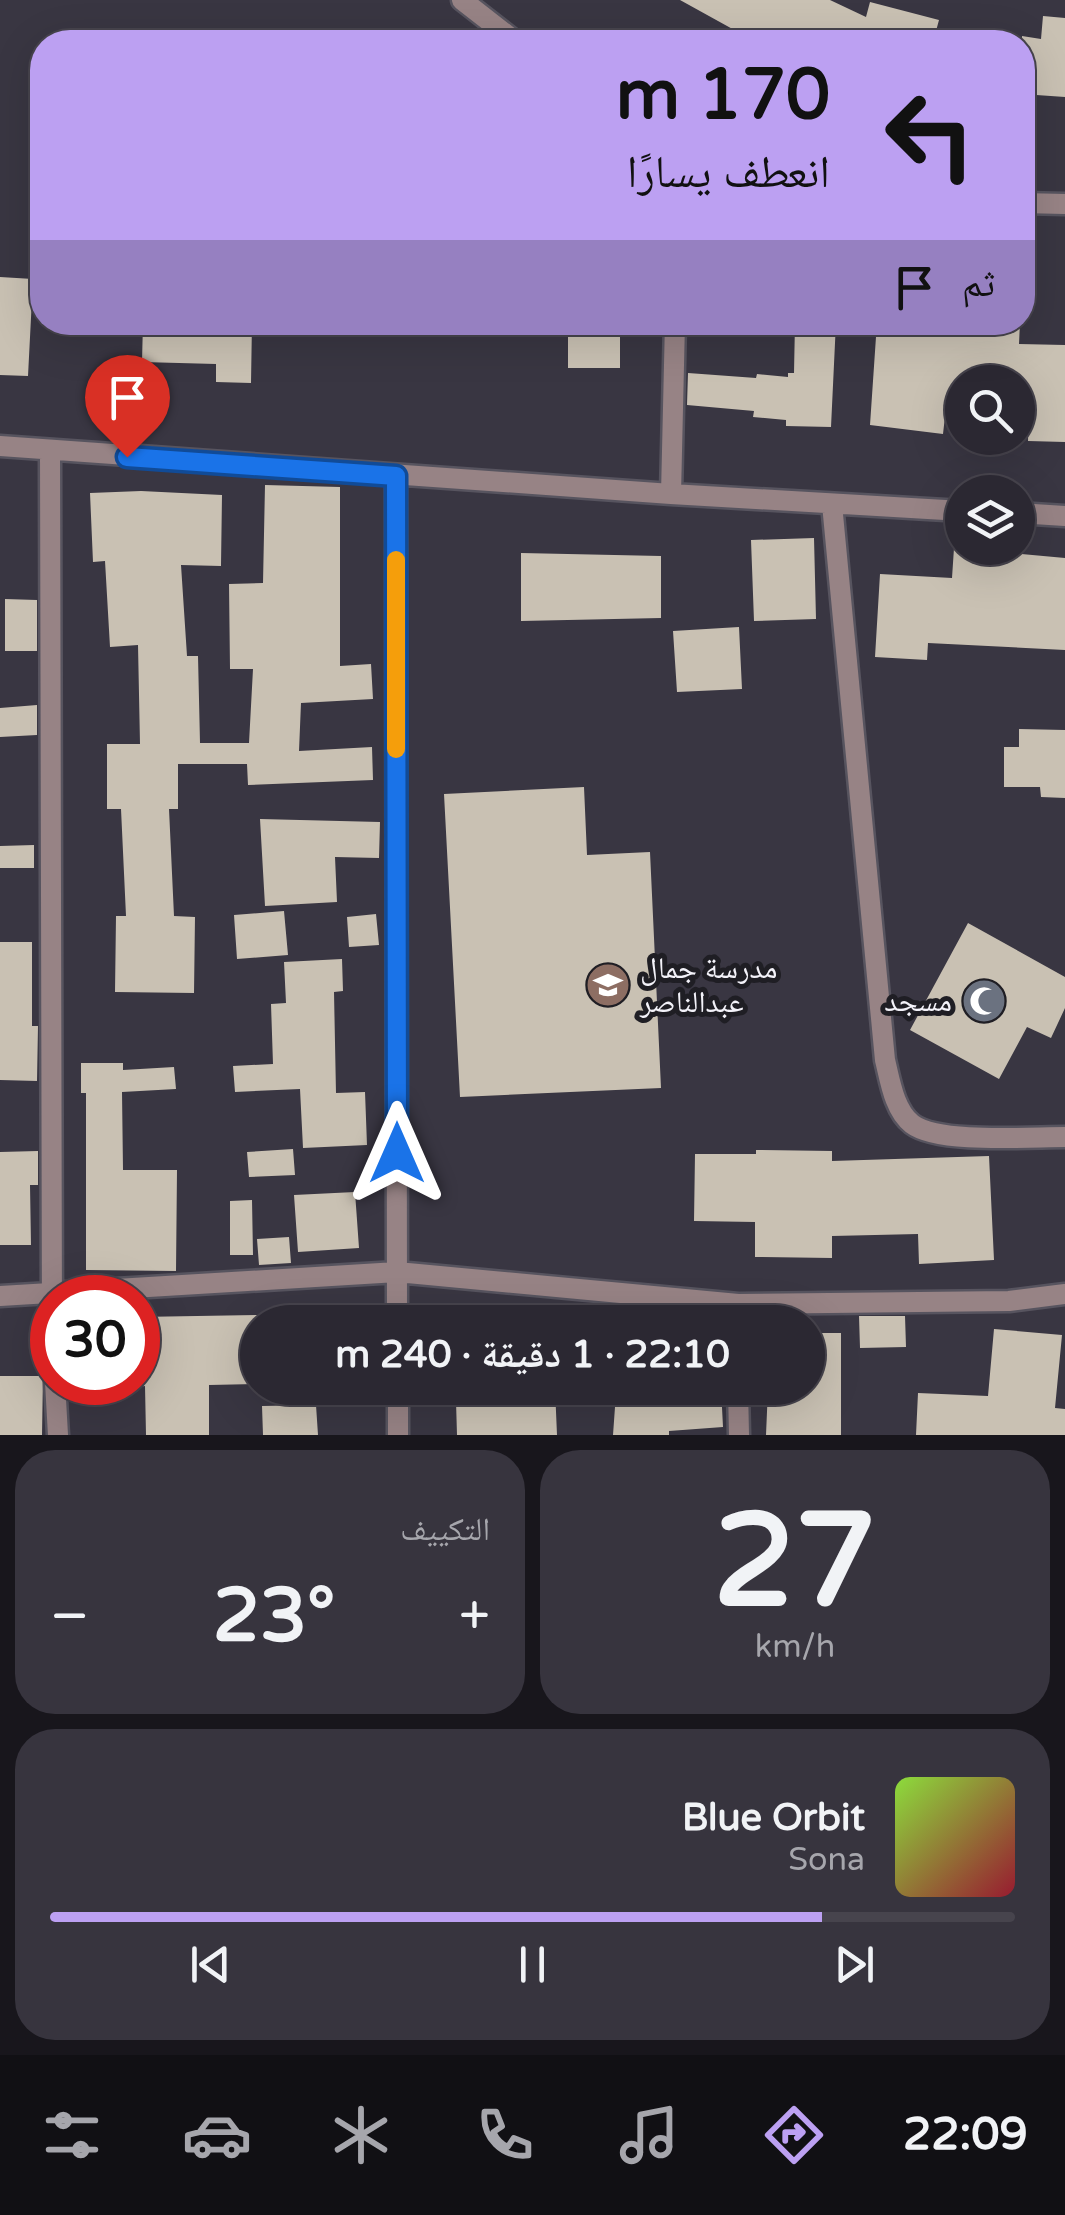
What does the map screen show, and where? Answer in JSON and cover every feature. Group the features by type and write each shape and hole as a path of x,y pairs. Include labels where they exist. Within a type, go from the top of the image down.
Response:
{"street":[{"path":"462,0 501,30"},
{"path":"1035,203 1065,204"},
{"path":"671,494 675,335"},
{"path":"0,446 396,476 945,509"},
{"path":"50,452 50,1275"},
{"path":"396,476 397,1305"},
{"path":"832,504 885,1060 896,1100 910,1123 937,1136 1065,1138"},
{"path":"1035,514 1065,516"},
{"path":"160,1286 397,1272 671,1305"},
{"path":"0,1296 30,1294"},
{"path":"825,1309 1009,1301 1065,1294"},
{"path":"56,1405 58,1435"},
{"path":"398,1405 398,1435"},
{"path":"738,1405 739,1435"}],"building":[{"path":"680,0 830,0 866,17 870,2 939,20 936,30 734,30"},
{"path":"1043,16 1065,18 1065,97 1035,95 1035,38 1041,39"},
{"path":"0,277 30,279 28,376 0,375"},
{"path":"143,335 252,335 251,383 216,382 216,364 142,362"},
{"path":"568,335 620,335 620,368 568,368"},
{"path":"795,335 835,335 831,427 786,426 786,420 753,417 754,411 687,405 688,373 756,378 757,374 788,377 788,373 794,373"},
{"path":"876,335 1019,335 1019,344 1065,345 1065,442 1035,441 1035,365 945,365 943,434 870,425"},
{"path":"265,485 340,487 340,666 371,664 373,699 301,703 299,751 372,747 373,780 248,785 247,764 178,764 178,809 169,809 174,916 195,917 194,993 115,992 116,916 126,916 121,809 107,809 107,744 140,744 138,645 110,647 105,561 93,562 90,493 222,495 221,566 181,565 187,656 198,656 200,743 249,743 253,669 230,669 229,584 263,583"},
{"path":"814,538 816,619 754,621 751,540"},
{"path":"521,553 661,556 661,618 521,621"},
{"path":"1035,555 1065,558 1065,650 928,643 927,660 875,657 880,574 952,578 953,565 1035,565"},
{"path":"5,599 37,600 37,651 5,651"},
{"path":"739,627 742,689 677,692 673,631"},
{"path":"37,705 37,735 0,737 0,708"},
{"path":"1019,729 1065,730 1065,798 1041,797 1040,787 1004,787 1004,747 1019,747"},
{"path":"584,787 587,855 650,852 661,1088 460,1097 444,794"},
{"path":"260,819 380,822 379,858 335,857 337,902 265,906"},
{"path":"34,845 34,868 0,868 0,846"},
{"path":"284,911 288,955 237,959 234,915"},
{"path":"376,914 379,945 349,947 347,917"},
{"name":"مسجد","path":"968,923 1065,977 1065,1008 1051,1038 1027,1027 999,1079 910,1030"},
{"path":"0,942 32,942 32,1026 38,1026 37,1081 0,1080"},
{"path":"342,959 343,991 334,992 336,1093 365,1092 367,1145 303,1148 300,1089 235,1092 233,1066 273,1064 271,1004 286,1003 284,962"},
{"path":"81,1063 123,1063 123,1070 174,1067 176,1089 122,1092 123,1170 177,1170 176,1271 86,1270 86,1093 81,1093"},
{"path":"293,1149 295,1175 249,1177 247,1152"},
{"path":"756,1150 832,1151 832,1161 989,1156 994,1260 919,1264 918,1234 832,1236 832,1258 755,1257 755,1222 694,1221 695,1154 756,1154"},
{"path":"38,1151 38,1185 30,1185 31,1245 0,1245 0,1152"},
{"path":"355,1192 359,1248 298,1252 294,1195"},
{"path":"252,1200 253,1255 230,1255 230,1201"},
{"path":"289,1237 291,1263 259,1265 257,1239"},
{"path":"240,1315 240,1384 209,1385 209,1435 146,1435 145,1405 160,1405 160,1317"},
{"path":"859,1316 905,1316 906,1347 860,1348"},
{"path":"994,1329 1062,1335 1055,1408 1065,1409 1065,1435 916,1435 918,1393 988,1396"},
{"path":"825,1333 841,1333 841,1435 766,1435 767,1405 825,1405"},
{"path":"0,1376 30,1376 30,1405 43,1405 42,1435 0,1435"},
{"path":"316,1405 318,1435 263,1435 262,1406"},
{"path":"456,1405 556,1405 557,1435 457,1435"},
{"path":"615,1405 722,1405 723,1427 669,1431 669,1435 613,1435"}],"slow traffic":[{"path":"396,560 396,749"}],"place":[{"name":"مدرسة جمال عبدالناصر","path":"608,985"},
{"name":"مسجد","path":"984,1001"}],"route":[{"path":"127,457 396,476 397,1153"}]}
